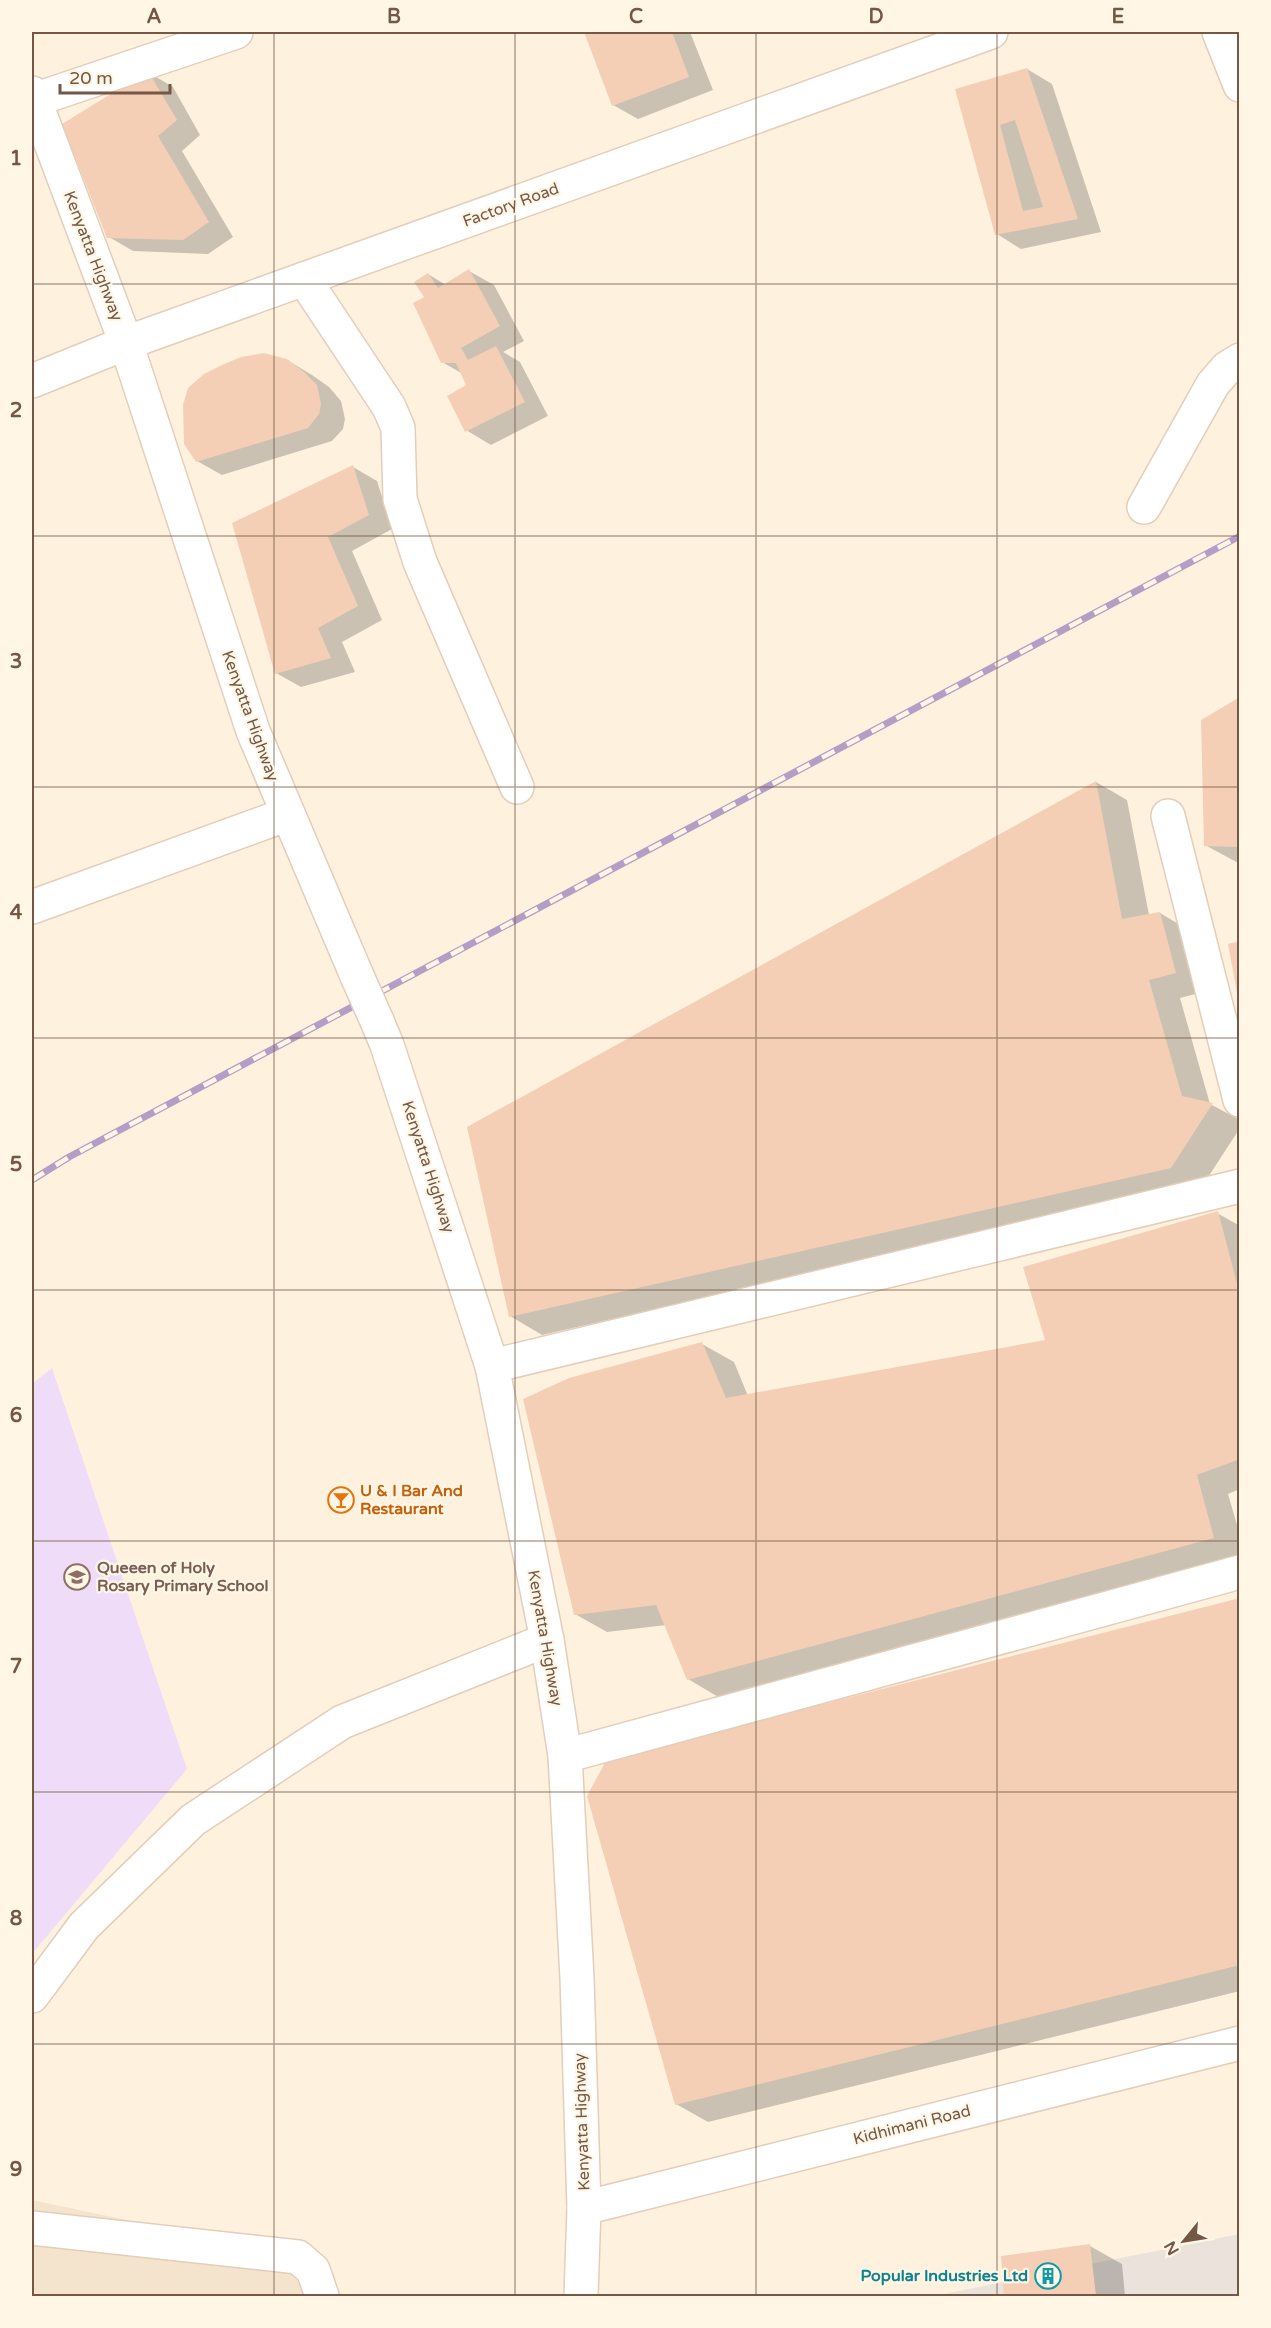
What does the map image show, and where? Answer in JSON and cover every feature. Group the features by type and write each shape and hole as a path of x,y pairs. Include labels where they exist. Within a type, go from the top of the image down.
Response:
{"street":[{"path":"33,96 236,32"},
{"name":"Factory Road","path":"32,381 126,343 991,32"},
{"path":"1219,32 1239,85"},
{"name":"Kenyatta Highway","path":"33,96 126,343 253,731 387,1045 440,1200 492,1366 547,1640 565,1756 577,1978 584,2208 581,2296"},
{"path":"304,279 389,407 398,428 400,499 420,562 517,787"},
{"path":"1144,507 1213,384 1227,368 1239,360"},
{"path":"32,907 288,814"},
{"path":"1168,816 1239,1100"},
{"path":"492,1366 1239,1186"},
{"path":"565,1756 1239,1572"},
{"path":"32,1996 84,1926 193,1820 342,1722 547,1640"},
{"name":"Kidhimani Road","path":"584,2208 1239,2043"},
{"path":"32,2228 298,2257 313,2270 322,2296"}],"shaded area":[{"name":"Queeen of Holy Rosary Primary School","path":"52,1368 187,1769 32,1954 32,1384"},
{"path":"32,2200 324,2262 320,2296 32,2296"},
{"path":"1239,2234 1239,2296 934,2296"}],"building":[{"path":"584,32 672,32 689,77 612,106"},
{"path":"1027,68 1078,219 995,235 955,89","holes":["1015,120 1043,207 1023,211 1000,125"]},
{"path":"148,71 177,120 158,136 209,222 183,240 107,238 62,124"},
{"path":"469,269 500,326 461,348 468,360 496,346 525,402 465,432 447,396 466,385 456,363 441,363 413,303 424,297 414,282 428,273 438,288"},
{"path":"264,353 287,359 317,385 321,404 319,414 308,428 196,462 184,444 183,405 188,388 204,374 222,365 241,357"},
{"path":"353,465 369,515 328,537 358,606 318,628 331,658 275,674 232,523"},
{"path":"1240,697 1240,847 1204,846 1201,720"},
{"path":"1096,781 1122,919 1160,912 1176,973 1149,980 1182,1096 1213,1103 1171,1168 509,1317 467,1127"},
{"path":"1240,941 1240,998 1238,998 1228,944"},
{"path":"1218,1211 1240,1295 1240,1459 1197,1475 1214,1538 687,1680 656,1605 574,1615 523,1399 569,1378 702,1342 726,1398 1045,1340 1023,1267"},
{"path":"1240,1598 1240,1965 675,2105 587,1796 607,1759"},
{"name":"Popular Industries Ltd","path":"1090,2244 1096,2296 1004,2296 1001,2256"}],"railway":[{"path":"32,1180 69,1157 1240,536"}],"place":[{"name":"U & I Bar And Restaurant","path":"341,1500"},
{"name":"Queeen of Holy Rosary Primary School","path":"77,1577"},
{"name":"Popular Industries Ltd","path":"1048,2276"}]}
